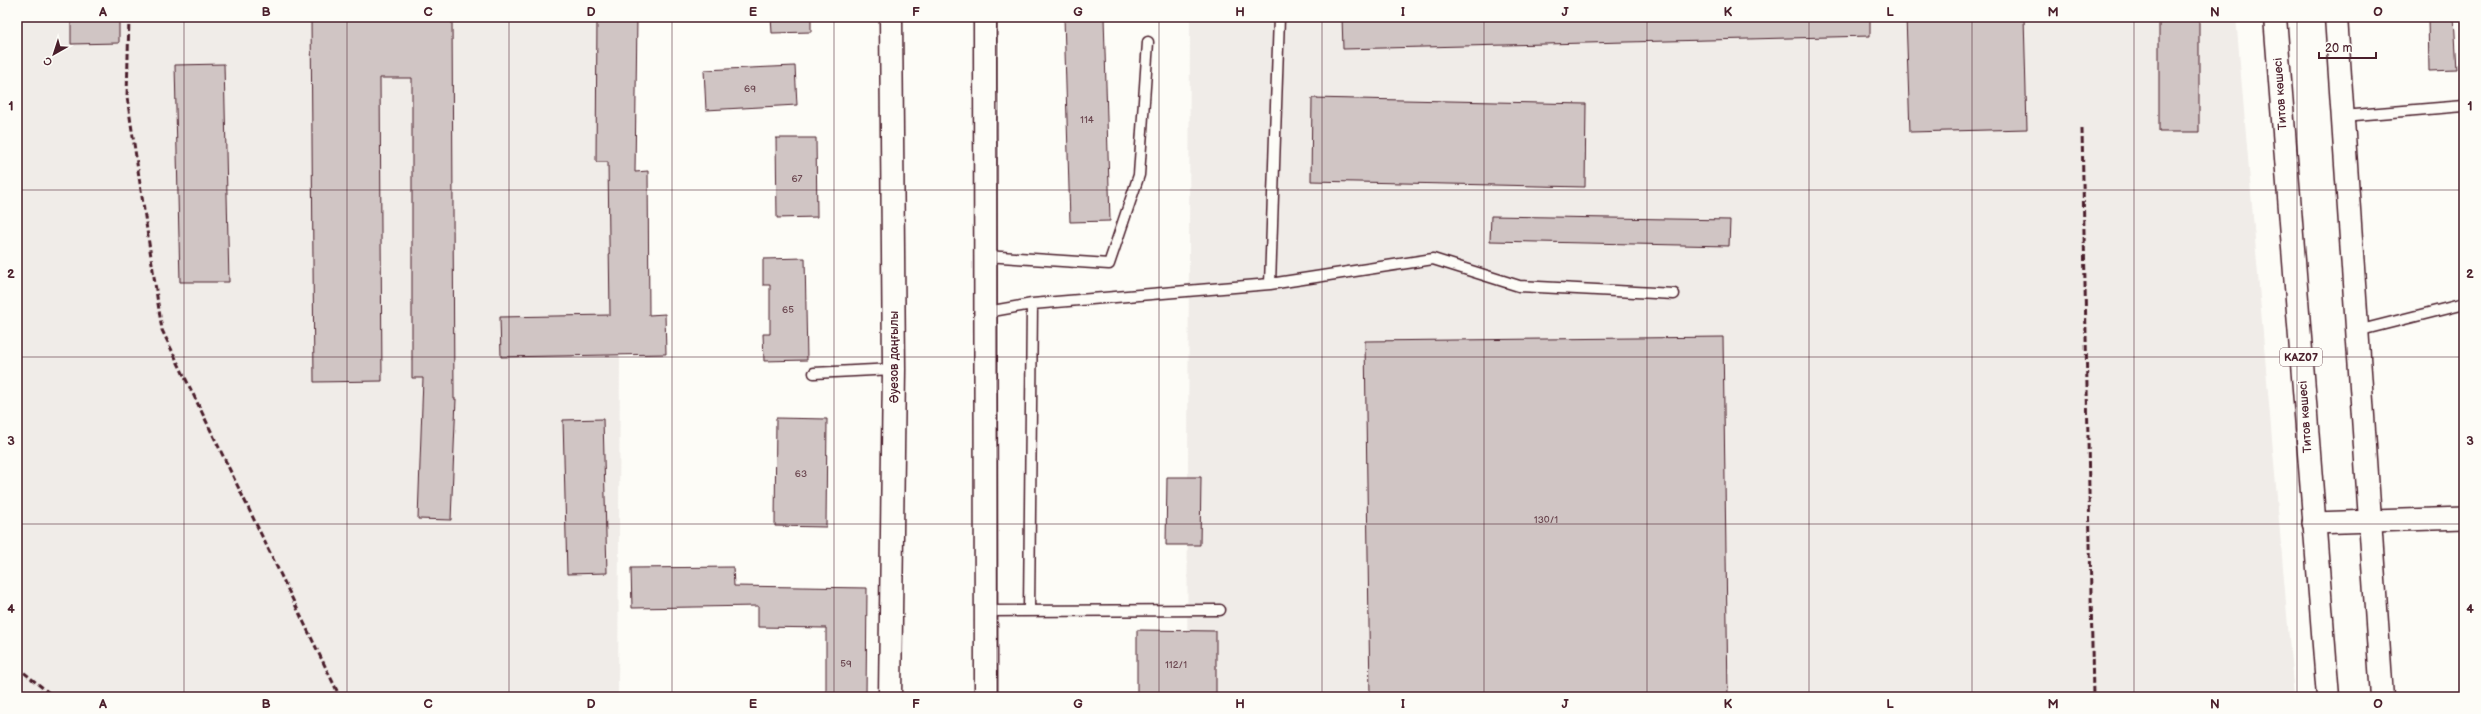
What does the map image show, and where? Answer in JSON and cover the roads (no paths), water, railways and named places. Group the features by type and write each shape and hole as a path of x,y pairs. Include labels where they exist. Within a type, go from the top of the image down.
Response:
{"main road":[{"name":"Әуезов даңғылы","path":"890,697 894,369 891,17"},
{"path":"985,17 988,611 986,697"},
{"name":"Титов көшесі","path":"2275,17 2313,523 2328,697"},
{"path":"2336,17 2382,697"}],"street":[{"path":"2313,523 2464,518"}],"lane":[{"path":"1270,284 1279,17"},
{"path":"986,256 1109,264 1139,175 1148,42"},
{"path":"2343,116 2464,106"},
{"path":"987,312 1032,304 1270,284 1433,259 1519,286 1674,294"},
{"path":"1029,611 1032,304"},
{"path":"2358,331 2464,304"},
{"path":"814,372 894,369"},
{"path":"988,611 1220,610"}],"railway":[{"path":"129,17 127,97 162,330 340,697"},
{"path":"2082,129 2093,697"},
{"path":"17,667 54,697"}]}
